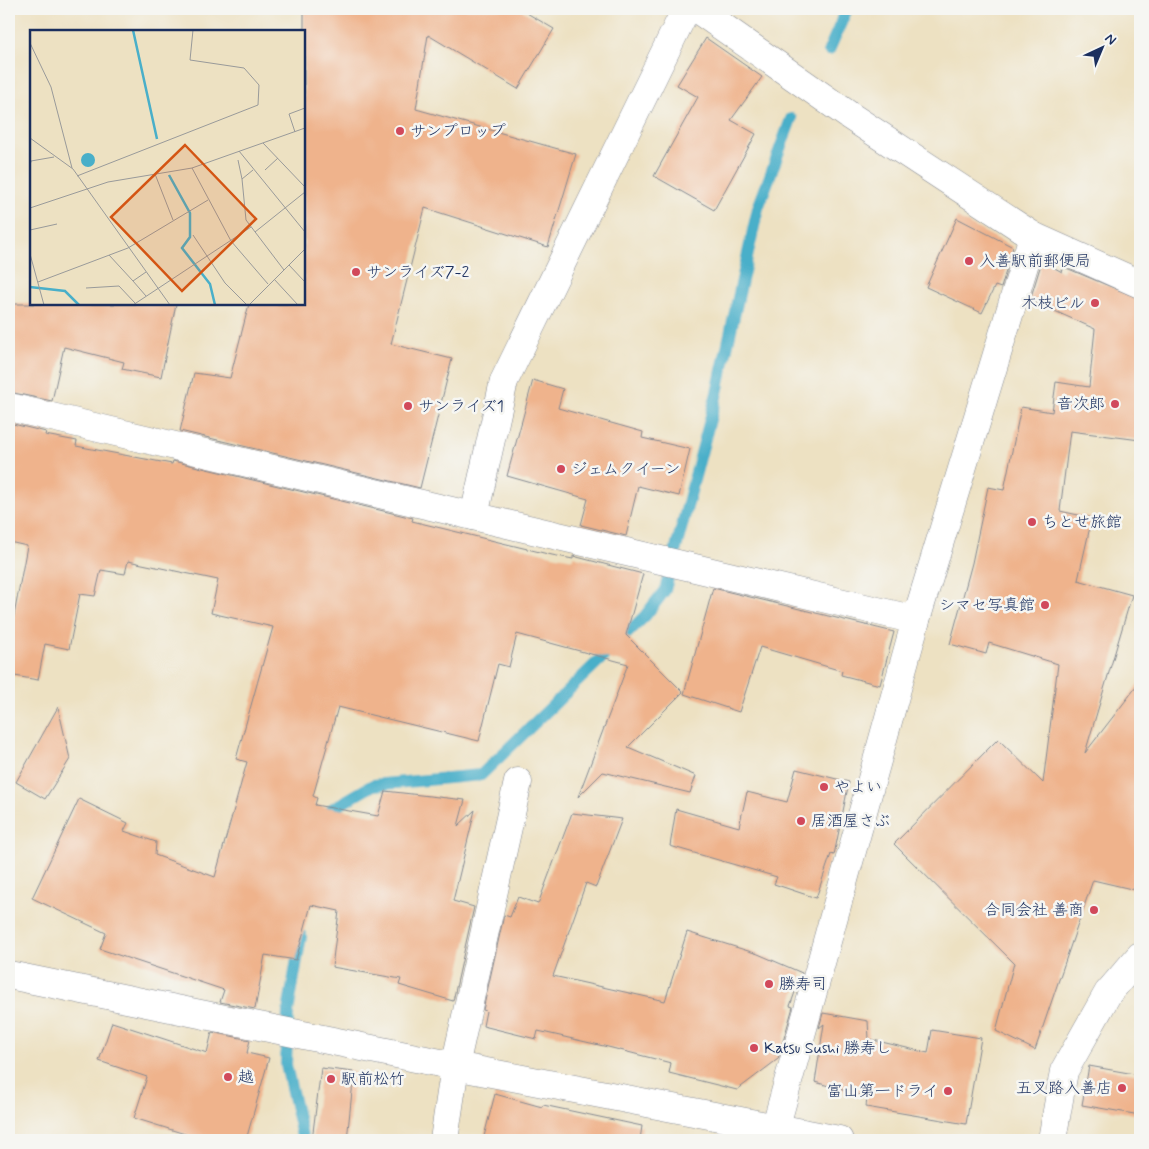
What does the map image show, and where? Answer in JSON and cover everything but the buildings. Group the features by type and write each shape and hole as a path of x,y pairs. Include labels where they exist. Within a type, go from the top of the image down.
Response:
{"street":[{"path":"474,516 504,381 686,9"},
{"path":"697,9 850,116 1033,236 1140,284"},
{"path":"774,1135 916,620 1033,236"},
{"path":"9,407 916,620"},
{"path":"444,1140 455,1066 518,782"},
{"path":"1052,1140 1064,1072 1108,993 1140,956"},
{"path":"9,975 455,1066 774,1135 839,1140"}],"waterway":[{"path":"829,50 847,9"},
{"path":"327,824 332,809 373,785 481,775 645,616 665,590 717,393 758,208 791,119"},
{"path":"301,936 288,1012 286,1065 303,1140"}],"railway":[{"path":"1133,9 1140,12"}],"place":[{"name":"サンプロップ","path":"400,131"},
{"name":"入善駅前郵便局","path":"969,261"},
{"name":"サンライズ7-2","path":"356,272"},
{"name":"木枝ビル","path":"1095,303"},
{"name":"音次郎","path":"1115,404"},
{"name":"サンライズ1","path":"408,406"},
{"name":"ジェムクイーン","path":"561,469"},
{"name":"ちとせ旅館","path":"1032,522"},
{"name":"シマセ写真館","path":"1045,605"},
{"name":"やよい","path":"824,787"},
{"name":"居酒屋さぶ","path":"801,821"},
{"name":"合同会社 善商","path":"1094,910"},
{"name":"勝寿司","path":"769,984"},
{"name":"Katsu Sushi 勝寿し","path":"754,1048"},
{"name":"越","path":"228,1077"},
{"name":"駅前松竹","path":"331,1079"},
{"name":"五叉路入善店","path":"1122,1088"},
{"name":"富山第一ドライ","path":"948,1091"}]}
